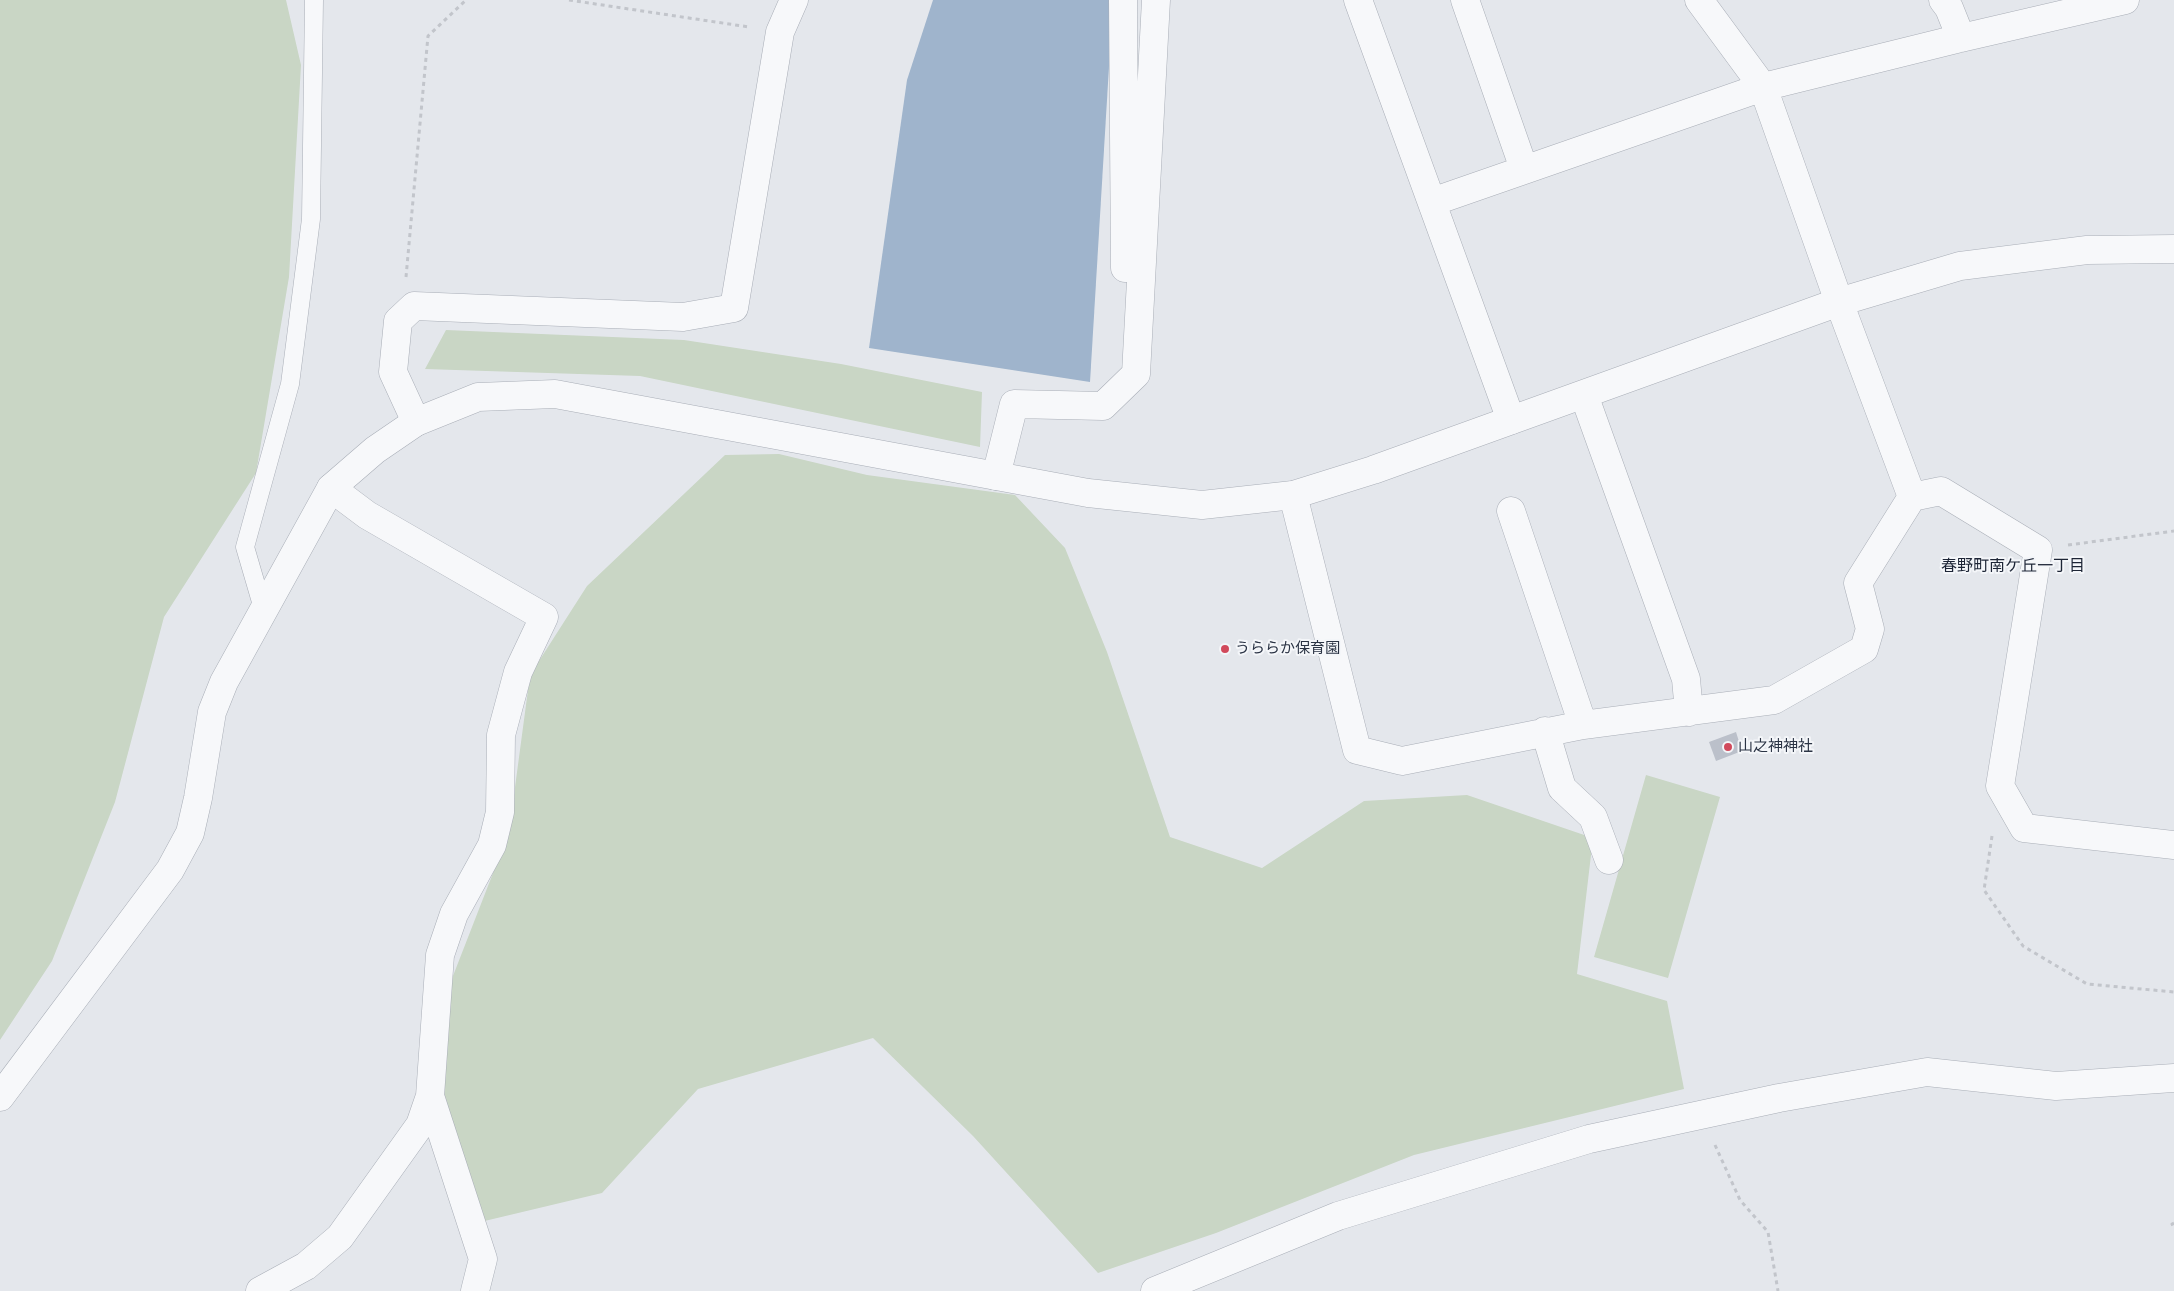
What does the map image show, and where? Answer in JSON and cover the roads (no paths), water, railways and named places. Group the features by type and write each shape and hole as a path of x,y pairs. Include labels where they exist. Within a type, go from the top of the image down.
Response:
{"street":[{"path":"416,422 393,372 398,321 414,306 683,317 734,308 780,32 794,0"},
{"path":"1122,0 1125,330 1138,335"},
{"path":"996,476 1014,404 1103,406 1136,374 1156,0"},
{"path":"1358,0 1510,420"},
{"path":"1465,0 1524,169"},
{"path":"1699,0 1763,87 1839,302 1912,497"},
{"path":"1943,0 1949,8 1961,38"},
{"path":"1432,202 1763,87 2125,0"},
{"path":"0,1096 170,870 190,833 198,798 212,712 224,682 331,488 375,450 416,422 478,397 555,394 1088,492 1202,505 1292,495 1373,470 1839,302 1960,266 2087,250 2174,249"},
{"path":"1584,395 1686,679 1688,712"},
{"path":"260,1291 306,1266 340,1237 420,1125 430,1096 440,954 454,914 492,846 500,812 501,735 518,672 544,617 366,515 331,488"},
{"path":"1292,495 1357,750 1402,761 1545,731 1774,700 1864,650 1870,628 1858,583 1912,497 1941,491 2038,550 2000,786 2024,828 2174,845"},
{"path":"1511,512 1583,725"},
{"path":"1545,731 1562,788 1593,817 1609,860"},
{"path":"1154,1291 1338,1216 1589,1139 1779,1098 1927,1072 2056,1086 2174,1078"},
{"path":"430,1096 483,1259 475,1291"}],"lane":[{"path":"264,612 245,547 290,384 311,219 314,0"}],"water":[{"path":"933,0 1113,0 1090,382 869,348 907,80"}],"place":[{"name":"うららか保育園","path":"1225,649"},
{"name":"山之神神社","path":"1728,747"}],"district":[{"name":"春野町南ケ丘一丁目","path":"2013,567"}]}
